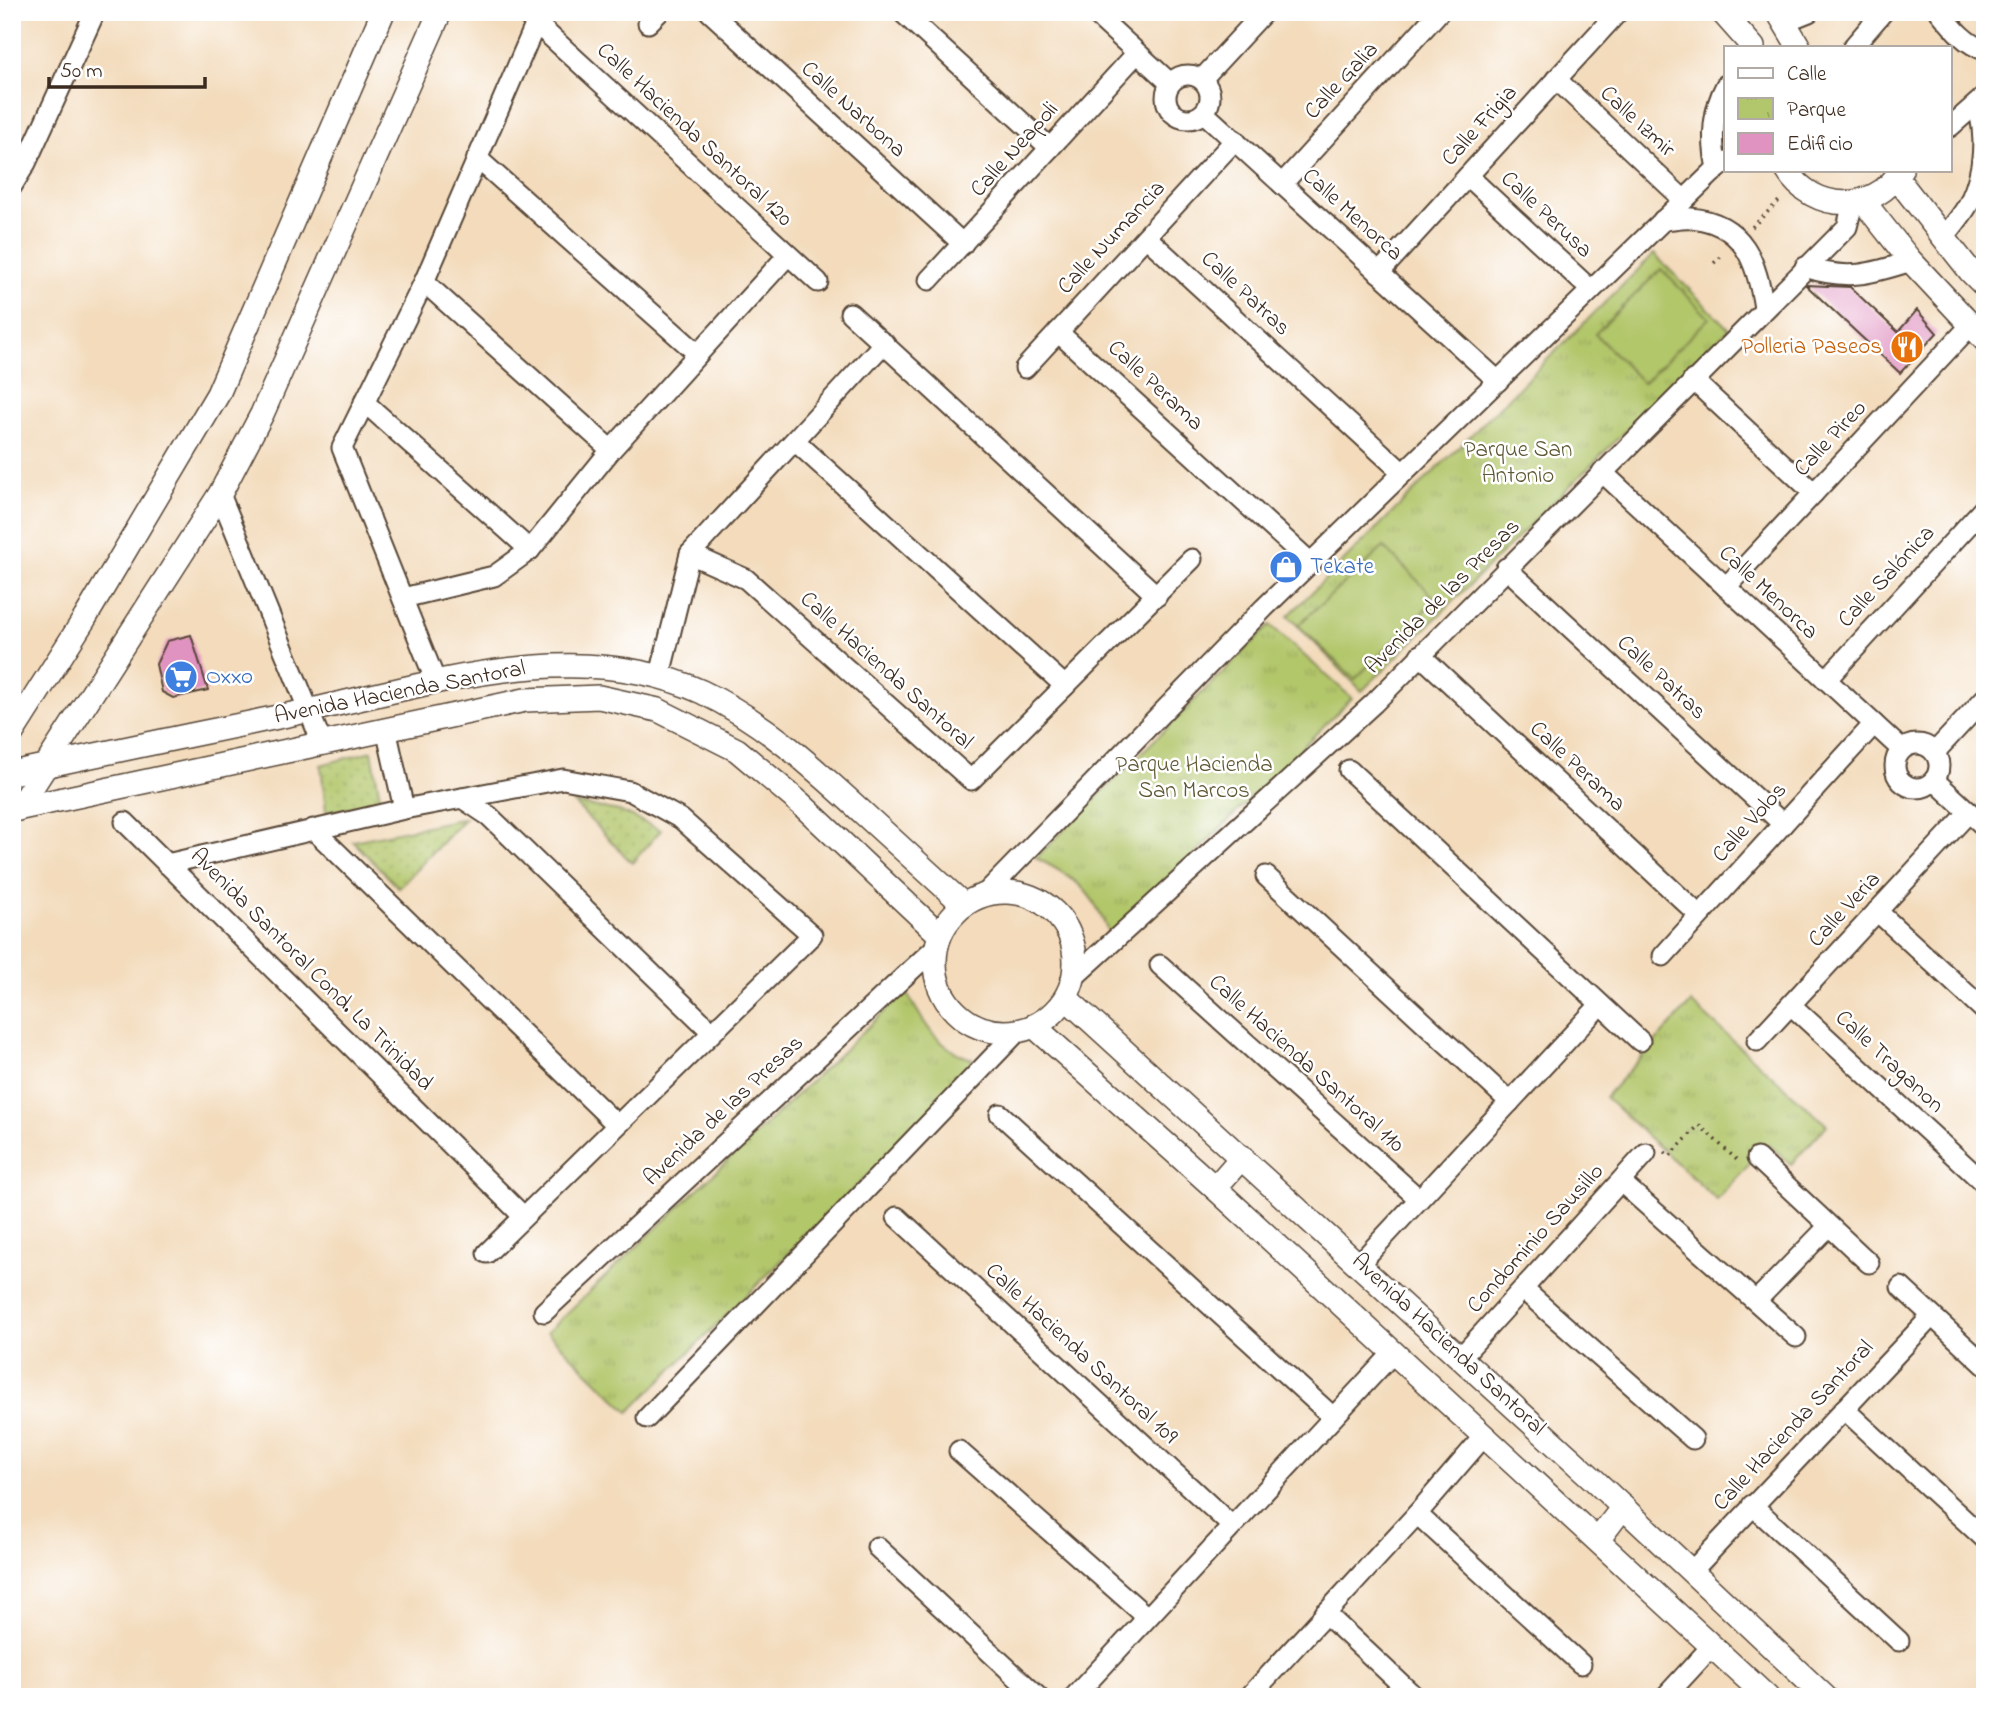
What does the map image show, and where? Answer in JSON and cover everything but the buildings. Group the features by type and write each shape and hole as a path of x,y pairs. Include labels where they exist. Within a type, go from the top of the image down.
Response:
{"street":[{"path":"12,186 19,158 95,12"},
{"path":"12,733 85,618 218,394 383,12"},
{"path":"15,809 220,495 262,414 440,12"},
{"name":"Calle Narbona","path":"710,12 963,244"},
{"path":"902,12 1050,148"},
{"path":"1093,12 1170,83"},
{"path":"1202,79 1264,12"},
{"name":"Calle Galia","path":"1282,184 1439,12"},
{"name":"Calle Frigia","path":"1379,273 1618,12"},
{"path":"1722,12 1751,46"},
{"path":"1798,46 1781,17 1809,12"},
{"path":"1854,46 1883,12"},
{"path":"1941,12 1955,31 1985,50"},
{"name":"Calle Hacienda Santoral 120","path":"436,682 342,447 424,282 477,158 530,18 818,282"},
{"name":"Calle Neapoli","path":"929,280 1137,53"},
{"path":"1189,74 1202,79 1210,89 1209,108 1191,120 1177,116 1167,105 1170,83 1181,75 1189,74"},
{"name":"Calle Izmir","path":"1556,79 1684,200"},
{"path":"1026,1029 989,1030 965,1019 946,999 936,974 939,940 950,919 973,900 1311,563 1721,165 1712,145 1719,98 1724,89"},
{"path":"1952,125 1981,100"},
{"path":"1944,237 1969,203 1982,163 1981,100"},
{"name":"Calle Menorca","path":"1204,113 1498,381"},
{"name":"Calle Numancia","path":"1025,368 1235,140"},
{"path":"477,158 698,354"},
{"path":"1792,177 1823,200 1858,202 1876,195 1898,174 1944,237 1985,286"},
{"name":"Calle Perusa","path":"1468,176 1591,290"},
{"path":"1858,202 1978,333"},
{"name":"Avenida de las Presas","path":"1070,987 1374,703 1847,227 1858,202"},
{"path":"1663,220 1690,218 1717,225 1740,239 1751,255 1760,279 1765,308"},
{"name":"Calle Patras","path":"1146,237 1403,473"},
{"name":"Calle Hacienda Santoral 120","path":"403,598 494,576 530,550 611,450 788,255"},
{"path":"1805,267 1829,275 1871,275 1912,261"},
{"path":"424,282 611,450"},
{"path":"850,313 1157,596"},
{"name":"Calle Perama","path":"1058,332 1311,563"},
{"name":"Calle Pireo","path":"1726,587 1814,493 1978,333"},
{"path":"660,675 690,554 884,343"},
{"path":"1693,380 1814,493"},
{"path":"364,402 530,550"},
{"path":"795,441 1065,686"},
{"name":"Calle Menorca","path":"1602,472 1901,749"},
{"path":"220,495 322,743"},
{"name":"Calle Salónica","path":"1826,680 1985,507"},
{"name":"Calle Hacienda Santoral","path":"690,554 746,579 971,780 1192,559"},
{"name":"Calle Patras","path":"1506,568 1783,824"},
{"name":"Calle Perama","path":"1420,655 1699,915"},
{"name":"Avenida Hacienda Santoral","path":"12,774 436,682 550,665 621,667 660,675 703,693 748,719 798,753 973,900"},
{"name":"Avenida Hacienda Santoral","path":"15,809 525,700 599,697 658,710 737,750 801,804 939,940"},
{"path":"1935,752 1985,698"},
{"name":"Calle Volos","path":"1662,956 1874,724"},
{"path":"386,729 404,809"},
{"path":"1922,744 1935,752 1940,766 1934,780 1922,788 1908,786 1894,770 1897,755 1907,745 1922,744"},
{"path":"1349,771 1640,1041"},
{"name":"Avenida Santoral Cond. La Trinidad","path":"167,863 404,809 563,779 630,791 681,819 812,935 487,1253"},
{"path":"1934,780 1985,827"},
{"path":"462,798 489,816 712,1032"},
{"name":"Calle Veria","path":"1757,1041 1969,812"},
{"path":"125,821 167,863"},
{"path":"313,829 617,1125"},
{"name":"Avenida Santoral Cond. La Trinidad","path":"167,863 523,1216"},
{"path":"1266,876 1510,1102"},
{"path":"647,1418 1026,1029 1058,1009 1070,987 1075,953 1067,930 1052,911 1031,897 1007,892 973,900"},
{"path":"1877,911 1985,1011"},
{"name":"Avenida de las Presas","path":"544,1312 939,940"},
{"name":"Calle Hacienda Santoral 110","path":"1160,965 1419,1199"},
{"name":"Avenida Hacienda Santoral","path":"1070,987 1242,1157 1623,1507 1825,1697"},
{"path":"1359,1264 1601,1005"},
{"name":"Calle Traganon","path":"1791,1005 1985,1184"},
{"name":"Avenida Hacienda Santoral","path":"1026,1029 1215,1188 1767,1697"},
{"path":"1000,1114 1333,1417"},
{"name":"Condominio Sausillo","path":"1461,1357 1646,1153"},
{"path":"1215,1188 1242,1157"},
{"path":"1757,1158 1869,1263"},
{"path":"1621,1182 1796,1337"},
{"name":"Calle Hacienda Santoral 109","path":"897,1217 1232,1526"},
{"path":"1756,1301 1829,1226"},
{"path":"1901,1287 1985,1365"},
{"path":"1524,1290 1693,1439"},
{"name":"Calle Hacienda Santoral","path":"1692,1571 1932,1316"},
{"path":"1074,1697 1394,1352"},
{"path":"1844,1409 1985,1539"},
{"path":"1249,1697 1485,1436"},
{"path":"960,1451 1147,1618"},
{"path":"1752,1505 1899,1641"},
{"path":"1598,1540 1623,1507"},
{"path":"1417,1514 1581,1664"},
{"path":"877,1547 1038,1697"},
{"path":"1325,1613 1415,1697"},
{"path":"1665,1697 1712,1646"}],"path":[{"path":"1714,263 1740,239 1792,177"},
{"path":"1646,1153 1656,1143 1670,1156 1699,1125 1746,1168 1757,1158"}],"green space":[{"name":"Parque San Antonio","path":"1654,254 1729,329 1362,691 1288,616"},
{"path":"1661,269 1709,318 1643,383 1595,334"},
{"path":"1384,547 1436,599 1355,679 1298,625"},
{"name":"Parque Hacienda San Marcos","path":"1270,625 1352,698 1110,938 1098,909 1084,889 1064,873 1036,858"},
{"path":"372,751 381,803 326,812 321,765"},
{"path":"574,803 619,811 661,830 632,863"},
{"path":"465,818 399,888 353,841"},
{"path":"906,991 932,1032 949,1048 972,1059 975,1069 629,1412 547,1332"},
{"path":"1691,1003 1827,1125 1791,1164 1768,1144 1717,1200 1605,1097"}],"place":[{"name":"Polleria Paseos","path":"1907,347"},
{"name":"Tekate","path":"1286,567"},
{"name":"Oxxo","path":"181,677"}]}
